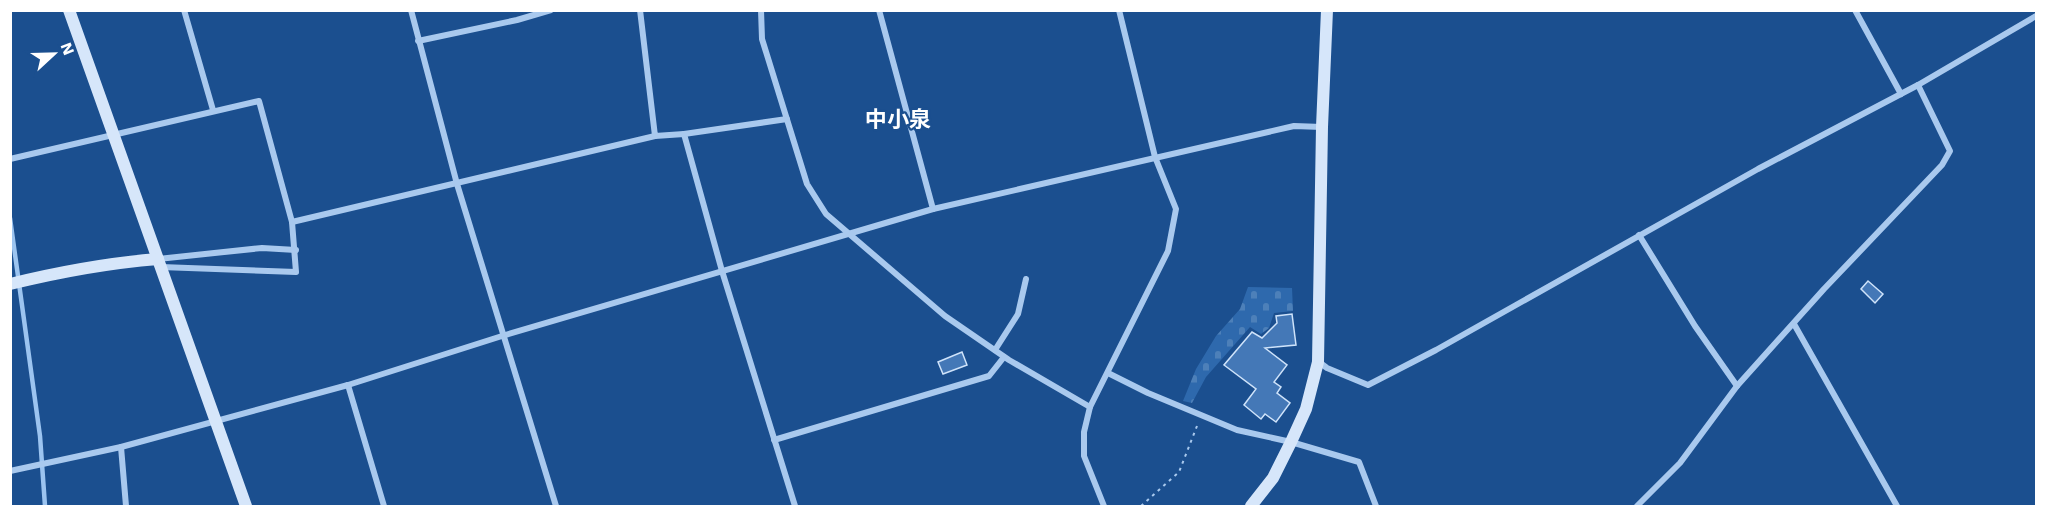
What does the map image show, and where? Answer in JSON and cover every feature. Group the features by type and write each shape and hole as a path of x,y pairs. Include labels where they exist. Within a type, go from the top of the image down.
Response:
{"street":[{"path":"69,10 246,507"},
{"path":"184,10 213,110"},
{"path":"411,10 457,184 556,507"},
{"path":"418,40 517,20 551,10"},
{"path":"640,10 656,136"},
{"path":"761,10 762,39 807,184 826,214 945,316 1004,357 1090,407"},
{"path":"879,10 933,209"},
{"path":"1104,507 1084,456 1084,432 1090,407 1168,251 1176,209 1155,157 1119,10"},
{"path":"1251,507 1273,478 1291,442 1305,409 1318,362 1322,127 1327,10"},
{"path":"1854,10 1901,94"},
{"path":"1318,362 1368,385 1436,350 1758,169 1901,94 2037,16"},
{"path":"1637,507 1680,463 1737,386 1824,289 1942,165 1950,151 1918,84"},
{"path":"10,159 259,101 292,222 296,250 296,272 124,262 54,273 10,284"},
{"path":"292,222 656,136 787,119"},
{"path":"10,471 121,447 348,385 502,336 933,209 1294,126 1322,127"},
{"path":"684,134 722,271 795,507"},
{"path":"1640,236 1695,327 1737,386"},
{"path":"159,263 262,248 296,250"},
{"path":"995,350 1018,314 1026,279"},
{"path":"1794,324 1897,507"},
{"path":"774,440 989,376 1004,357"},
{"path":"1108,373 1148,393 1237,430 1291,442 1359,462 1376,507"},
{"path":"348,385 384,507"},
{"path":"121,447 126,507"}],"path":[{"path":"1142,507 1179,472 1202,415"}],"green space":[{"path":"1248,287 1292,288 1293,311 1274,313 1269,328 1261,334 1250,327 1206,377 1192,403 1183,401 1196,369 1216,336 1240,309"}],"building":[{"path":"1868,281 1883,294 1875,303 1861,289"},
{"path":"1292,314 1296,345 1265,348 1287,365 1274,382 1281,387 1277,393 1290,403 1276,422 1265,414 1261,419 1244,405 1256,389 1224,365 1252,332 1262,338 1277,323 1276,316"},
{"path":"962,352 967,365 943,374 938,362"}],"waterway":[{"path":"10,218 40,436 45,506"}],"district":[{"name":"中小泉","path":"898,119"}]}
